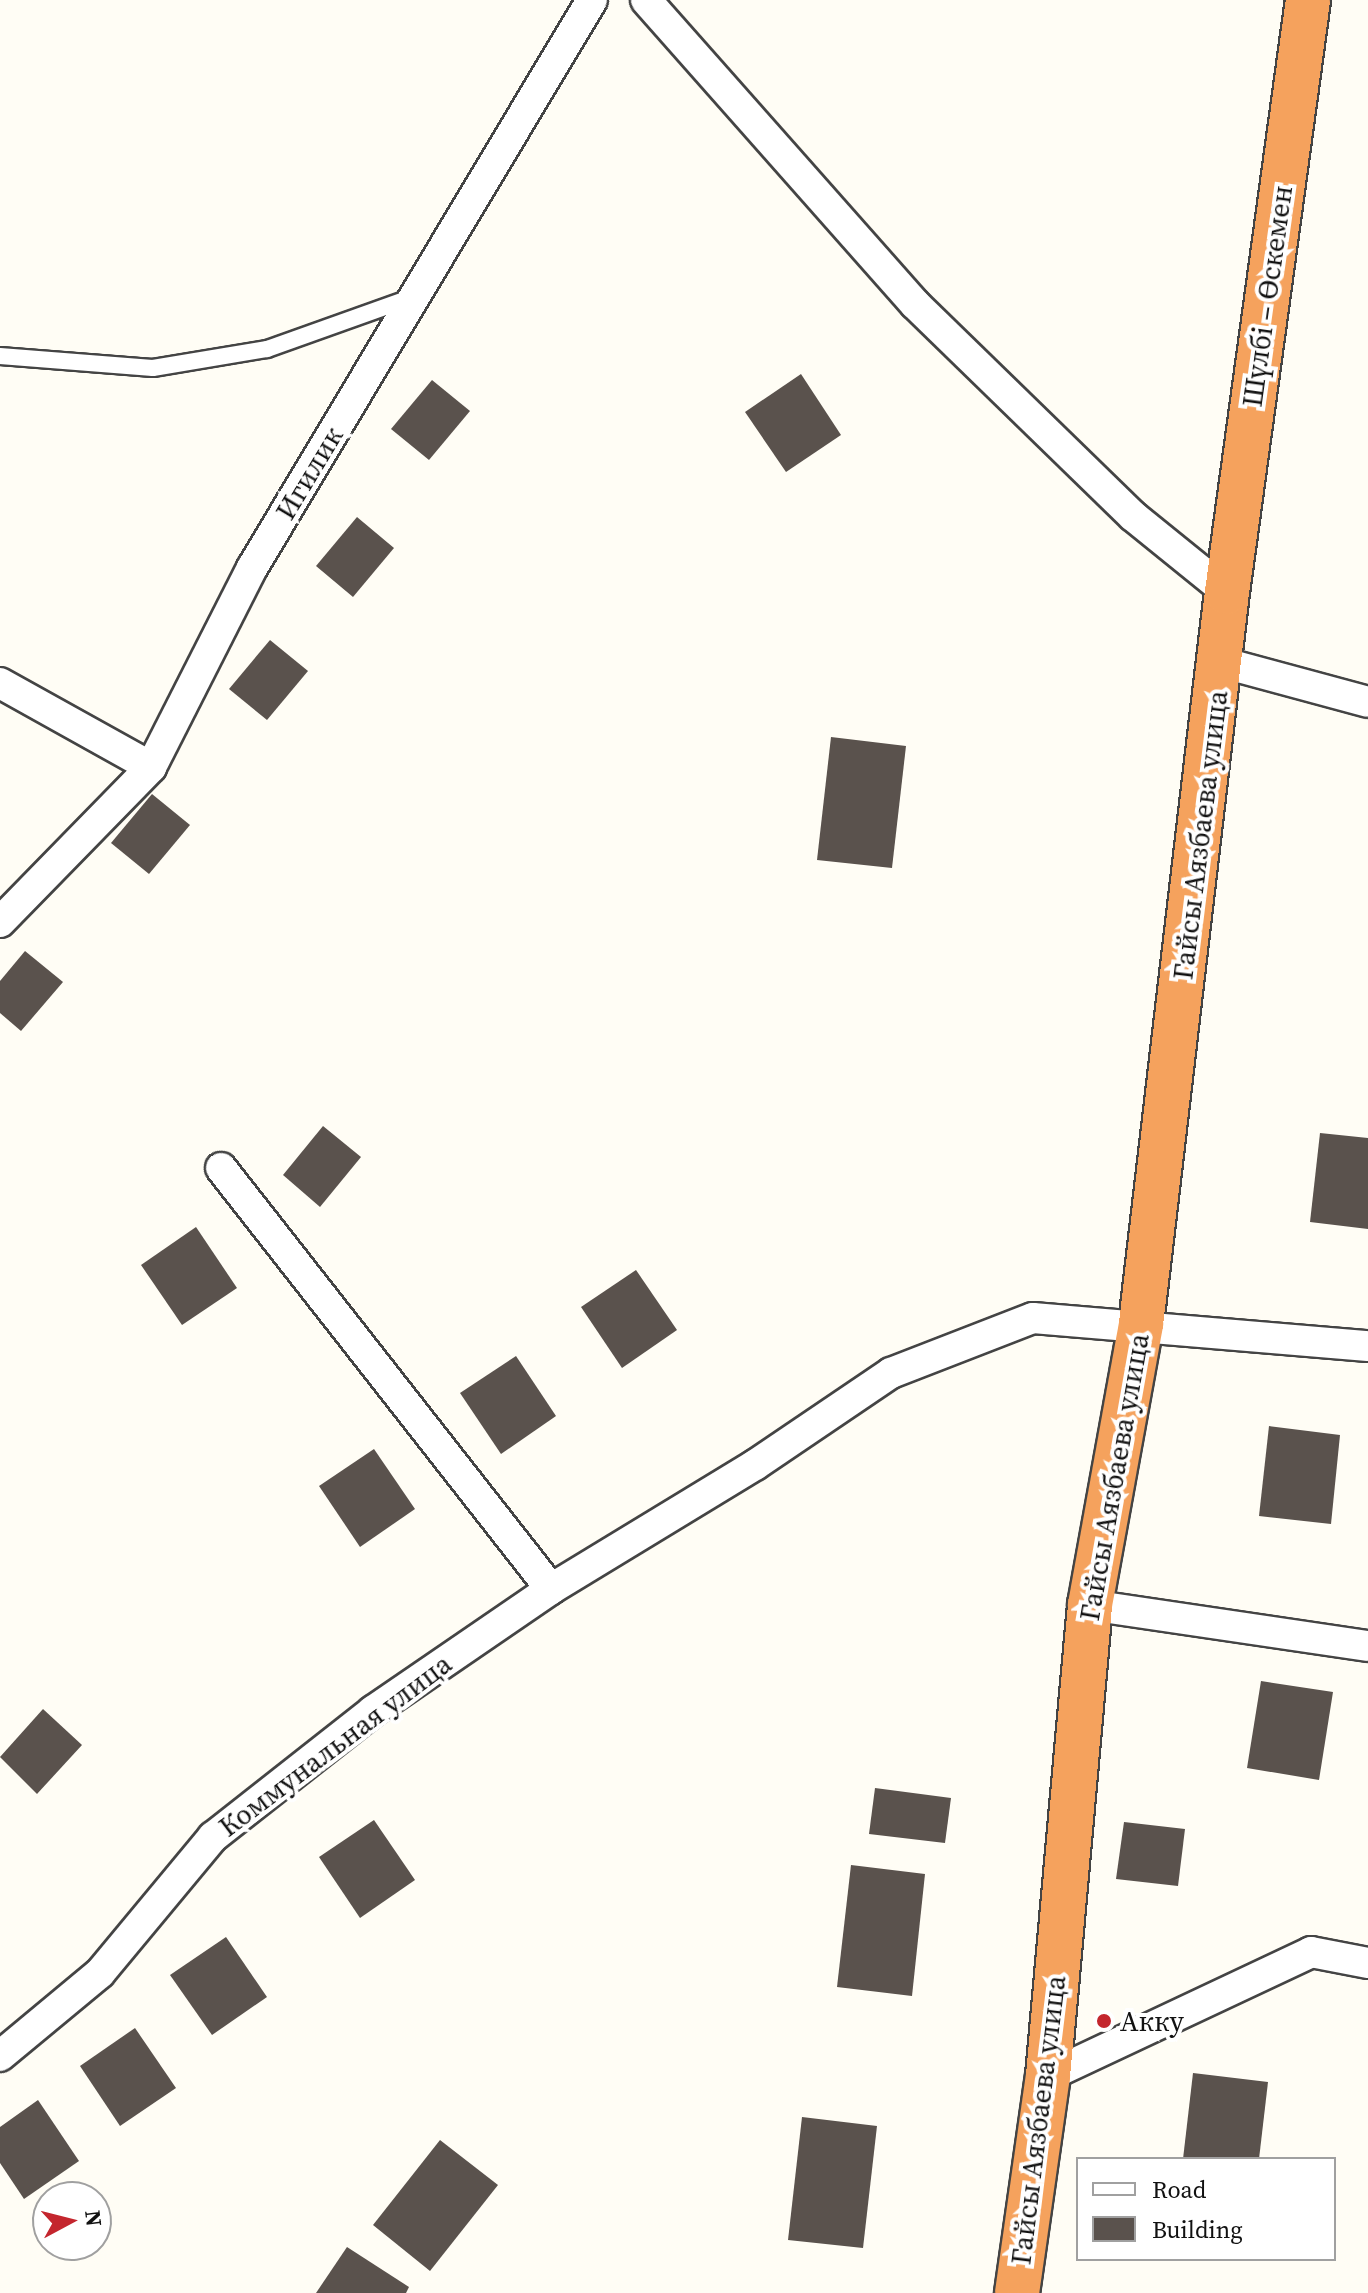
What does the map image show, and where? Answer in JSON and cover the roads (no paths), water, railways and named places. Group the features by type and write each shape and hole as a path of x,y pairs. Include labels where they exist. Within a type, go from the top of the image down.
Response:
{"highway":[{"name":"Шүлбі – Өскемен","path":"1220,662 1308,0"},
{"name":"Гайсы Аязбаева улица","path":"1017,2293 1048,2076 1090,1605 1141,1324 1220,662"}],"street":[{"name":"Игилик","path":"0,922 151,767 252,568 592,0"},
{"path":"646,0 915,304 1133,516 1227,592"},
{"path":"1220,662 1368,702"},
{"path":"0,683 151,767"},
{"path":"221,1168 551,1589"},
{"name":"Коммунальная улица","path":"0,2056 100,1973 213,1837 373,1711 551,1589 755,1465 891,1373 1033,1318 1141,1324 1368,1346"},
{"path":"1090,1605 1368,1646"},
{"path":"1048,2076 1311,1952 1368,1963"}],"lane":[{"path":"0,356 153,368 267,349 414,296"}],"place":[{"name":"Акку","path":"1104,2021"}]}
